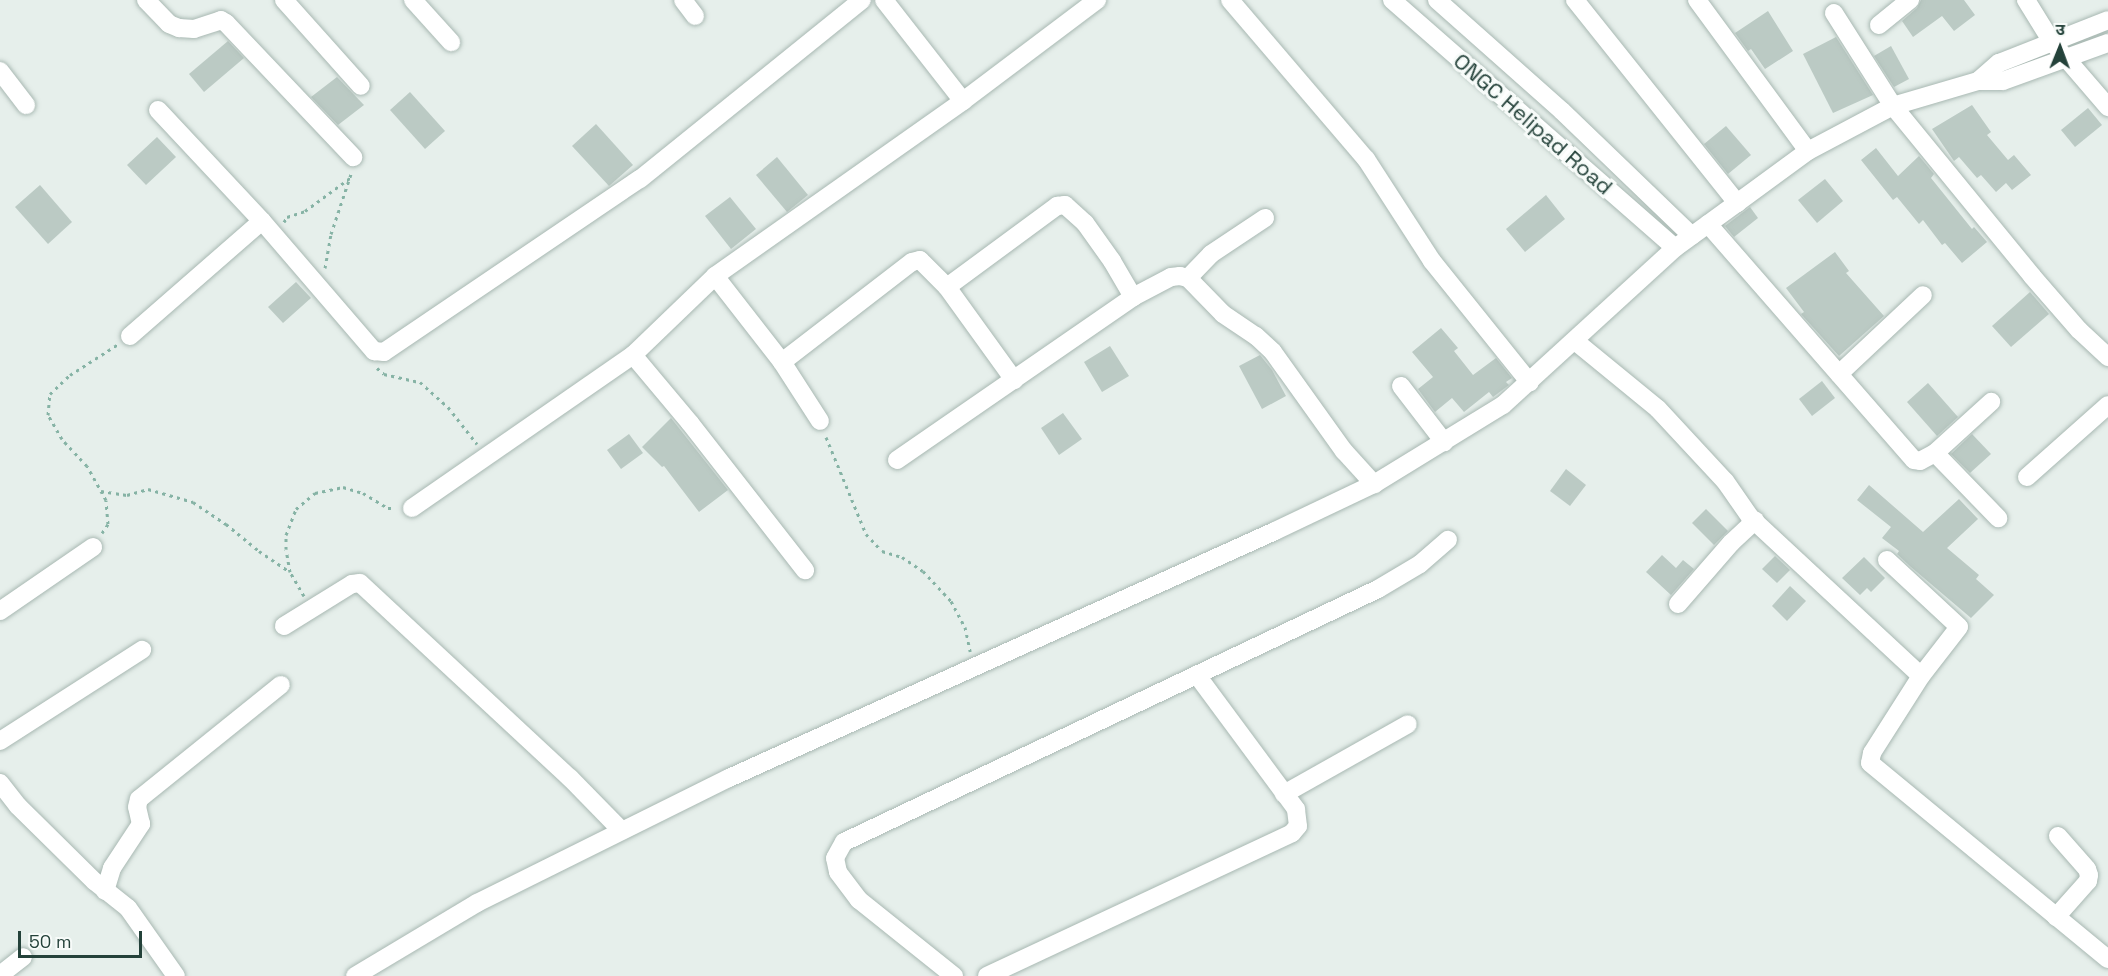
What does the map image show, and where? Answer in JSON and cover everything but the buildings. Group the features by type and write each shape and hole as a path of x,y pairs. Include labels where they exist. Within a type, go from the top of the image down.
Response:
{"street":[{"path":"146,0 170,24 179,28 194,29 221,20 226,23 353,157"},
{"path":"284,0 361,86"},
{"path":"413,0 451,42"},
{"path":"683,0 695,16"},
{"path":"158,110 262,221 374,351 384,352 640,179 862,0"},
{"path":"884,0 963,100"},
{"path":"412,508 633,355 715,276 963,100 1097,0"},
{"path":"1230,0 1366,159 1432,261 1530,383"},
{"name":"ONGC Helipad Road","path":"1392,0 1675,249"},
{"path":"1437,0 1562,111 1692,236"},
{"path":"1575,0 1737,203"},
{"path":"1698,0 1808,151"},
{"path":"1879,25 1910,0"},
{"path":"2026,0 2052,42 2108,107"},
{"path":"1834,13 1893,106 2032,276 2079,330 2108,357"},
{"path":"1977,81 1999,63 2108,20"},
{"path":"355,976 477,903 621,830 973,666 1275,531 1374,484 1503,405 1530,383 1675,249 1808,151 1893,106 1977,81 2003,81 2108,42"},
{"path":"0,71 26,105"},
{"path":"947,287 1057,206 1065,205 1071,208 1092,233 1133,297"},
{"path":"1188,278 1211,254 1265,218"},
{"path":"130,336 262,221"},
{"path":"1708,224 1914,460 1920,461 1935,453 1991,402"},
{"path":"782,362 912,262 920,260 947,287 1014,380"},
{"path":"715,276 782,362 820,421"},
{"path":"897,460 1133,297 1171,277 1180,276 1188,278 1223,314 1256,336 1273,352 1344,451 1374,484"},
{"path":"1839,374 1923,295"},
{"path":"1575,341 1658,409 1725,481 1755,521 1921,676"},
{"path":"633,355 690,423 805,570"},
{"path":"1401,386 1444,442"},
{"path":"2027,477 2108,405"},
{"path":"1935,453 1998,518"},
{"path":"1678,604 1731,543 1755,521"},
{"path":"954,976 859,900 838,872 835,858 844,842 1378,589 1419,564 1448,540"},
{"path":"0,611 93,547"},
{"path":"1887,560 1959,625 1921,676 1872,753 1870,763 2108,959"},
{"path":"284,626 351,584 357,582 364,586 570,778 621,830"},
{"path":"0,741 142,650"},
{"path":"987,976 1293,833 1298,826 1299,818 1284,794 1197,675"},
{"path":"105,891 112,868 141,824 137,807 139,798 281,685"},
{"path":"1284,794 1408,724"},
{"path":"0,783 18,806 105,891 128,908 176,976"},
{"path":"2056,917 2088,881 2089,875 2087,869 2058,836"},
{"path":"0,975 23,957"}],"path":[{"path":"320,288 331,234 351,177 353,157"},
{"path":"274,236 287,217 305,211 351,177"},
{"path":"93,547 108,524 106,500 87,466 62,439 48,416 50,394 70,375 130,336"},
{"path":"374,351 377,370 420,382 448,407 488,456"},
{"path":"820,421 838,472 866,534 882,550 902,557 923,571 951,601 964,627 973,666"},
{"path":"290,572 286,535 296,509 315,494 343,487 363,493 388,508 412,508"},
{"path":"101,490 127,495 148,489 193,502 290,572 312,609"}]}
